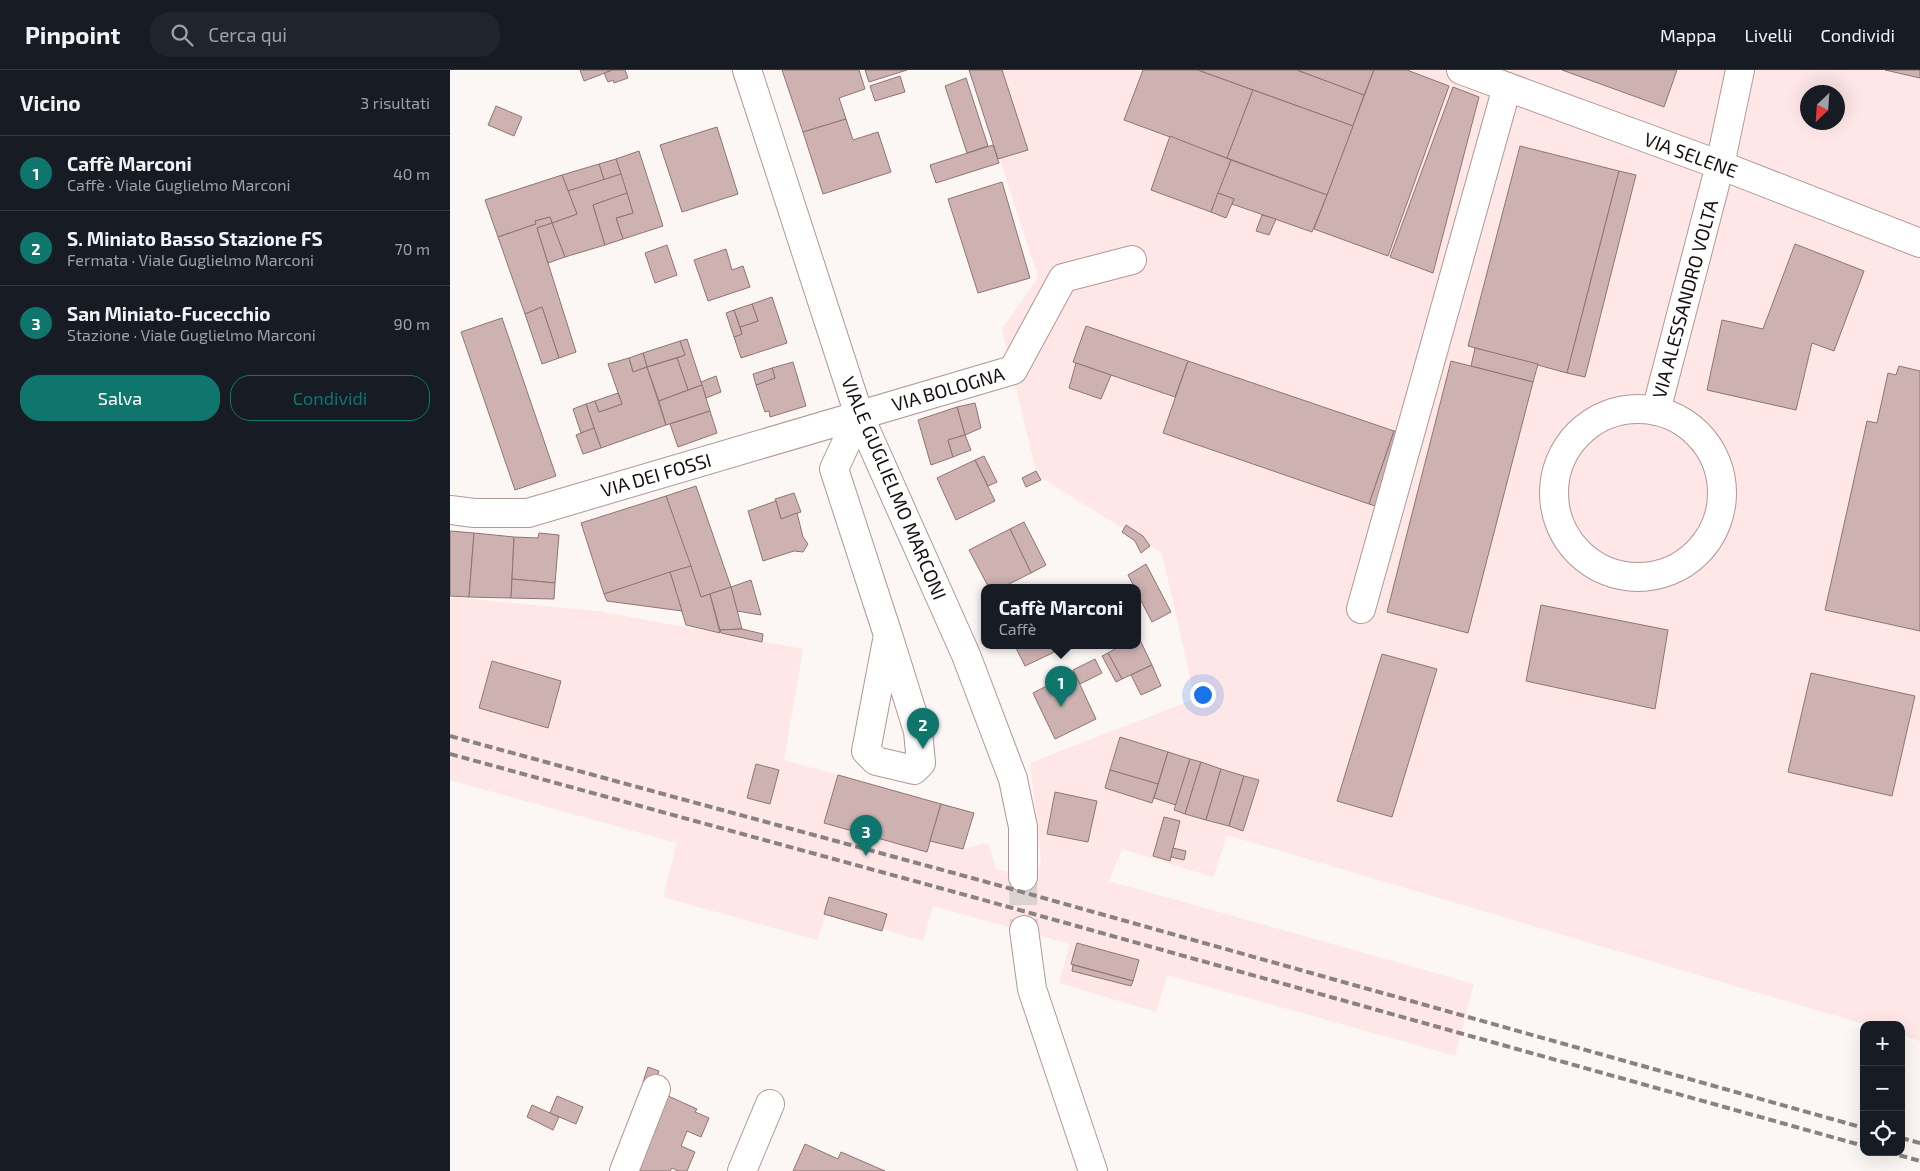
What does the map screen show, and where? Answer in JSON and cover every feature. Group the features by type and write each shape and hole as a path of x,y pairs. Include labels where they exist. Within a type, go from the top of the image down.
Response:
{"street":[{"name":"VIALE GUGLIELMO MARCONI","path":"747,70 859,415 966,656 1013,779 1023,827 1023,877"},
{"name":"VIA SELENE","path":"1461,70 1720,165 1920,243"},
{"name":"VIA ALESSANDRO VOLTA","path":"1656,411 1720,165 1740,70"},
{"path":"1361,609 1507,87"},
{"name":"VIA BOLOGNA","path":"859,415 1013,370 1063,278 1132,260"},
{"path":"1627,410 1656,411 1681,421 1702,438 1716,461 1722,487 1720,514 1709,539 1692,559 1668,572 1642,578 1615,575 1589,562 1568,542 1556,516 1553,487 1560,459 1576,435 1599,418 1627,410"},
{"name":"VIA DEI FOSSI","path":"450,510 474,513 528,513 859,415"},
{"path":"859,415 834,469 888,635"},
{"path":"1024,930 1032,989 1093,1171"},
{"path":"624,1171 656,1089"},
{"path":"742,1171 770,1104"}],"shaded area":[{"path":"971,70 1920,70 1920,1041 1905,1036 1905,1021 1860,1021 1860,1023 1227,835 1213,877 1122,849 1109,881 1474,984 1455,1056 1167,975 1156,1012 1059,983 1070,944 933,906 923,941 827,912 817,940 663,897 677,843 450,780 450,597 598,611 803,649 784,760 838,775 825,823 927,852 930,841 963,849 988,843 996,869 1037,881 1041,859 1030,763 1195,699 1162,553 1037,475 1002,329 1038,277"}],"building":[{"path":"580,70 610,70 610,71 584,81"},
{"path":"613,70 625,70 628,78 614,83 613,80 608,82 604,73"},
{"path":"782,70 859,70 865,89 839,98 846,119 803,132"},
{"path":"865,70 907,70 869,82"},
{"path":"969,70 1002,70 1028,150 998,159"},
{"path":"1143,70 1198,70 1253,90 1227,158 1124,120"},
{"path":"1198,70 1297,70 1364,95 1353,126"},
{"path":"1297,70 1374,70 1364,95"},
{"path":"1374,70 1407,70 1449,86 1388,256 1314,229"},
{"path":"1562,70 1677,70 1664,107"},
{"path":"1885,70 1920,70 1920,78"},
{"path":"900,76 905,92 875,101 870,86"},
{"path":"966,78 988,146 967,153 945,86"},
{"path":"1453,87 1479,97 1433,273 1390,257"},
{"path":"1253,90 1353,126 1327,195 1227,158"},
{"path":"496,106 522,117 514,136 488,125"},
{"path":"846,119 853,140 878,132 891,172 823,194 803,132"},
{"path":"717,127 738,194 682,212 660,145"},
{"path":"1170,136 1231,160 1211,212 1151,190"},
{"path":"993,145 999,163 936,183 930,165"},
{"path":"1520,146 1619,171 1567,373 1468,346"},
{"path":"639,151 663,226 623,239 616,218 633,213 616,159"},
{"path":"616,159 621,174 604,180 599,164"},
{"path":"1231,160 1327,195 1312,232 1232,204 1234,199 1218,193"},
{"path":"599,164 604,180 568,191 562,175"},
{"path":"1619,171 1636,175 1585,377 1567,373"},
{"path":"621,174 627,193 593,205 605,245 565,257 552,223 577,214 568,191"},
{"path":"562,175 577,214 552,223 550,217 535,221 536,224 498,237 485,200"},
{"path":"1002,182 1030,278 978,293 948,199"},
{"path":"627,193 633,213 616,218 623,239 605,245 593,205"},
{"path":"1218,193 1234,199 1226,218 1211,212"},
{"path":"1262,215 1276,219 1269,235 1256,231"},
{"path":"550,217 552,223 537,228 576,352 559,358 542,307 525,314 498,237 536,224 535,221"},
{"path":"552,223 565,257 548,263 537,228"},
{"path":"1795,244 1864,271 1834,351 1812,343 1796,410 1707,390 1722,320 1763,329"},
{"path":"667,245 677,275 655,283 645,253"},
{"path":"726,249 732,270 743,266 750,287 708,301 694,260"},
{"path":"772,297 787,343 741,358 734,337 742,334 740,327 758,321 752,304"},
{"path":"752,304 758,321 740,327 734,310"},
{"path":"542,307 559,358 542,364 525,314"},
{"path":"734,310 742,334 734,337 726,313"},
{"path":"502,318 556,476 515,490 461,332"},
{"path":"1086,326 1188,361 1175,397 1073,362"},
{"path":"687,339 702,385 688,390 677,358 685,355 680,341"},
{"path":"680,341 685,355 647,367 643,353"},
{"path":"1475,348 1538,364 1533,382 1471,366"},
{"path":"643,353 647,367 633,372 629,358"},
{"path":"629,358 633,372 647,367 666,425 601,448 586,404 595,401 599,412 622,404 608,364"},
{"path":"677,358 688,390 659,401 647,367"},
{"path":"1188,361 1394,431 1369,504 1163,433"},
{"path":"1451,361 1533,382 1468,633 1387,612"},
{"path":"793,362 806,406 770,417 769,411 765,412 756,385 775,378 772,368"},
{"path":"1076,363 1111,375 1101,399 1069,388"},
{"path":"1899,366 1920,371 1920,631 1825,610 1867,421 1877,423 1888,373 1896,375"},
{"path":"772,368 775,378 756,385 753,374"},
{"path":"716,376 721,392 706,398 701,382"},
{"path":"702,385 710,411 666,425 659,401"},
{"path":"618,393 622,404 599,412 595,401"},
{"path":"975,403 981,428 965,435 957,407"},
{"path":"586,404 594,428 581,433 573,409"},
{"path":"957,407 965,435 948,440 953,457 931,465 918,420"},
{"path":"710,411 717,433 678,447 670,424"},
{"path":"594,428 601,448 583,454 576,435"},
{"path":"1394,431 1398,432 1378,507 1369,504"},
{"path":"965,435 971,450 953,457 948,440"},
{"path":"984,456 997,482 988,486 975,460"},
{"path":"975,460 995,501 956,520 937,478"},
{"path":"1036,471 1041,480 1026,487 1022,478"},
{"path":"696,486 731,587 701,597 666,496"},
{"path":"794,493 801,512 781,519 775,499"},
{"path":"666,496 691,566 604,594 581,523"},
{"path":"776,501 781,519 797,513 803,537 808,544 803,552 794,551 763,561 748,511"},
{"path":"1024,522 1046,565 1031,573 1010,529"},
{"path":"1126,525 1143,536 1150,546 1141,553 1135,541 1122,532"},
{"path":"1010,529 1031,573 1009,584 987,584 969,550"},
{"path":"450,531 474,533 469,597 450,596"},
{"path":"474,533 514,537 511,598 469,597"},
{"path":"539,533 559,535 555,583 512,579 514,537 538,538"},
{"path":"1146,564 1171,612 1152,622 1141,601 1141,584 1133,584 1128,575"},
{"path":"691,566 701,597 710,594 720,633 686,625 670,572"},
{"path":"670,572 682,611 607,601 604,594"},
{"path":"512,579 555,583 554,599 511,598"},
{"path":"751,580 761,615 737,611 731,587"},
{"path":"731,587 742,629 720,630 710,594"},
{"path":"1541,605 1668,630 1655,709 1526,681"},
{"path":"742,629 763,634 762,642 721,633 720,630"},
{"path":"1141,642 1152,665 1122,679 1108,653 1115,649 1141,649"},
{"path":"1016,649 1061,649 1025,666"},
{"path":"1108,653 1122,679 1116,682 1102,656"},
{"path":"1382,654 1437,669 1392,817 1337,801"},
{"path":"1095,659 1102,673 1080,684 1073,670"},
{"path":"492,661 561,681 548,728 479,708"},
{"path":"1152,665 1161,686 1141,695 1131,675"},
{"path":"1074,672 1096,719 1055,739 1033,693"},
{"path":"1811,673 1915,696 1892,796 1788,772"},
{"path":"1120,737 1168,752 1158,784 1110,770"},
{"path":"1168,752 1190,759 1176,805 1154,798"},
{"path":"1190,759 1201,762 1185,814 1174,810"},
{"path":"1201,762 1221,769 1206,820 1185,814"},
{"path":"756,764 779,770 770,804 747,798"},
{"path":"1221,769 1244,776 1229,826 1206,820"},
{"path":"1110,770 1158,784 1152,803 1105,788"},
{"path":"838,775 941,804 927,852 824,823"},
{"path":"1244,776 1259,780 1243,831 1229,826"},
{"path":"1055,792 1097,801 1088,842 1047,834"},
{"path":"941,804 974,813 963,849 930,841"},
{"path":"1164,817 1180,821 1170,861 1153,856"},
{"path":"1173,848 1186,851 1184,860 1171,857"},
{"path":"829,897 887,914 882,931 824,914"},
{"path":"1077,943 1139,960 1133,981 1071,964"},
{"path":"1073,965 1133,981 1131,986 1072,971"},
{"path":"648,1067 659,1071 654,1086 643,1082"},
{"path":"666,1095 697,1109 695,1112 709,1118 701,1137 687,1131 681,1146 695,1152 687,1171 678,1171 672,1168 670,1171 639,1171 640,1169 634,1167"},
{"path":"557,1096 583,1107 576,1124 550,1113"},
{"path":"532,1105 559,1117 553,1130 527,1117"},
{"path":"805,1144 838,1159 841,1152 885,1171 793,1171"}],"tunnel":[{"path":"1023,877 1024,930"}],"railway":[{"path":"450,736 983,881 1860,1127"},
{"path":"450,754 980,899 1860,1145"},
{"path":"1905,1139 1920,1143"},
{"path":"1902,1156 1920,1161"}],"place":[{"name":"Caffè Marconi","path":"1061,707"},
{"name":"S. Miniato Basso Stazione FS","path":"923,749"},
{"name":"San Miniato-Fucecchio","path":"866,856"}]}
